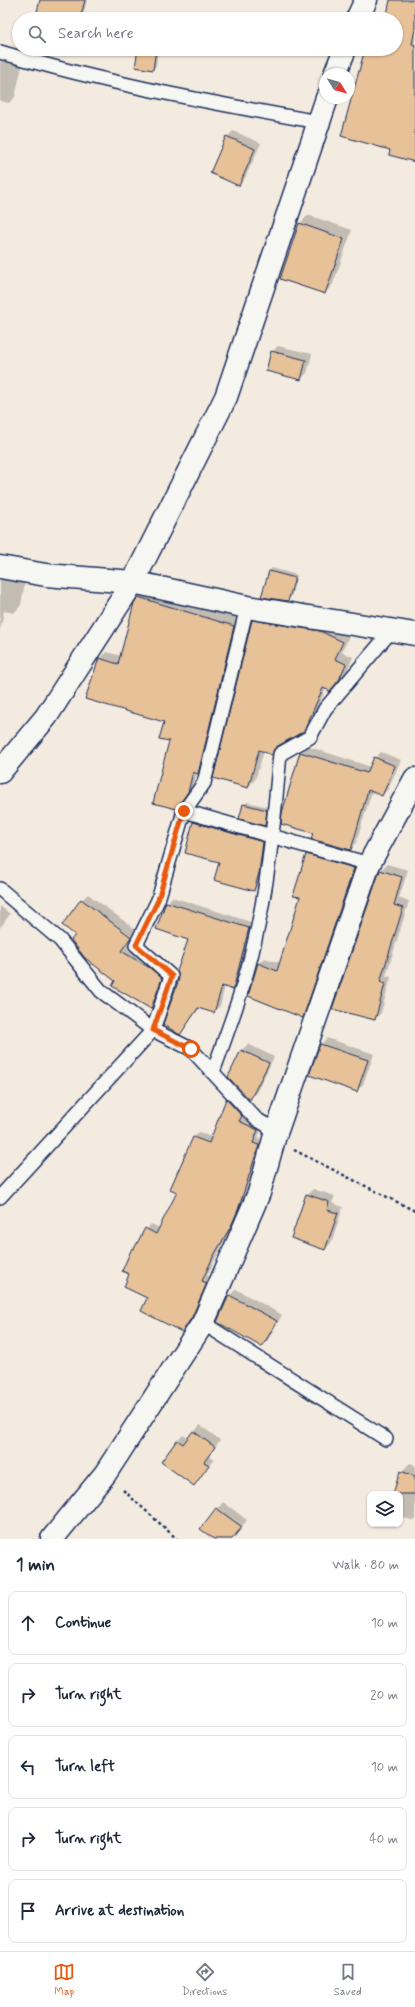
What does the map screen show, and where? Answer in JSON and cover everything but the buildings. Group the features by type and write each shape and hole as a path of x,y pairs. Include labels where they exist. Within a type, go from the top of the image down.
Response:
{"street":[{"path":"361,12 366,0"},
{"path":"337,68 342,56"},
{"path":"0,772 46,717 133,582 226,397 325,104"},
{"path":"0,567 46,575 133,582 247,607 415,634"},
{"path":"52,1539 105,1474 203,1322 259,1193 274,1139 369,864 415,779"}],"lane":[{"path":"0,52 12,56"},
{"path":"14,56 48,66 211,103 319,122"},
{"path":"0,1197 153,1030 172,976 136,945 158,900 184,811 204,784 247,607"},
{"path":"213,1072 236,1006 254,944 273,836 280,754 310,737 325,709 392,630"},
{"path":"184,811 369,864"},
{"path":"0,888 60,940 101,991 153,1030 191,1049 256,1119 268,1126 274,1139"},
{"path":"203,1322 386,1438"}],"path":[{"path":"274,1139 415,1211"},
{"path":"105,1474 177,1539"}],"route":[{"path":"184,811 158,900 136,945 172,976 153,1030 191,1049"}]}
